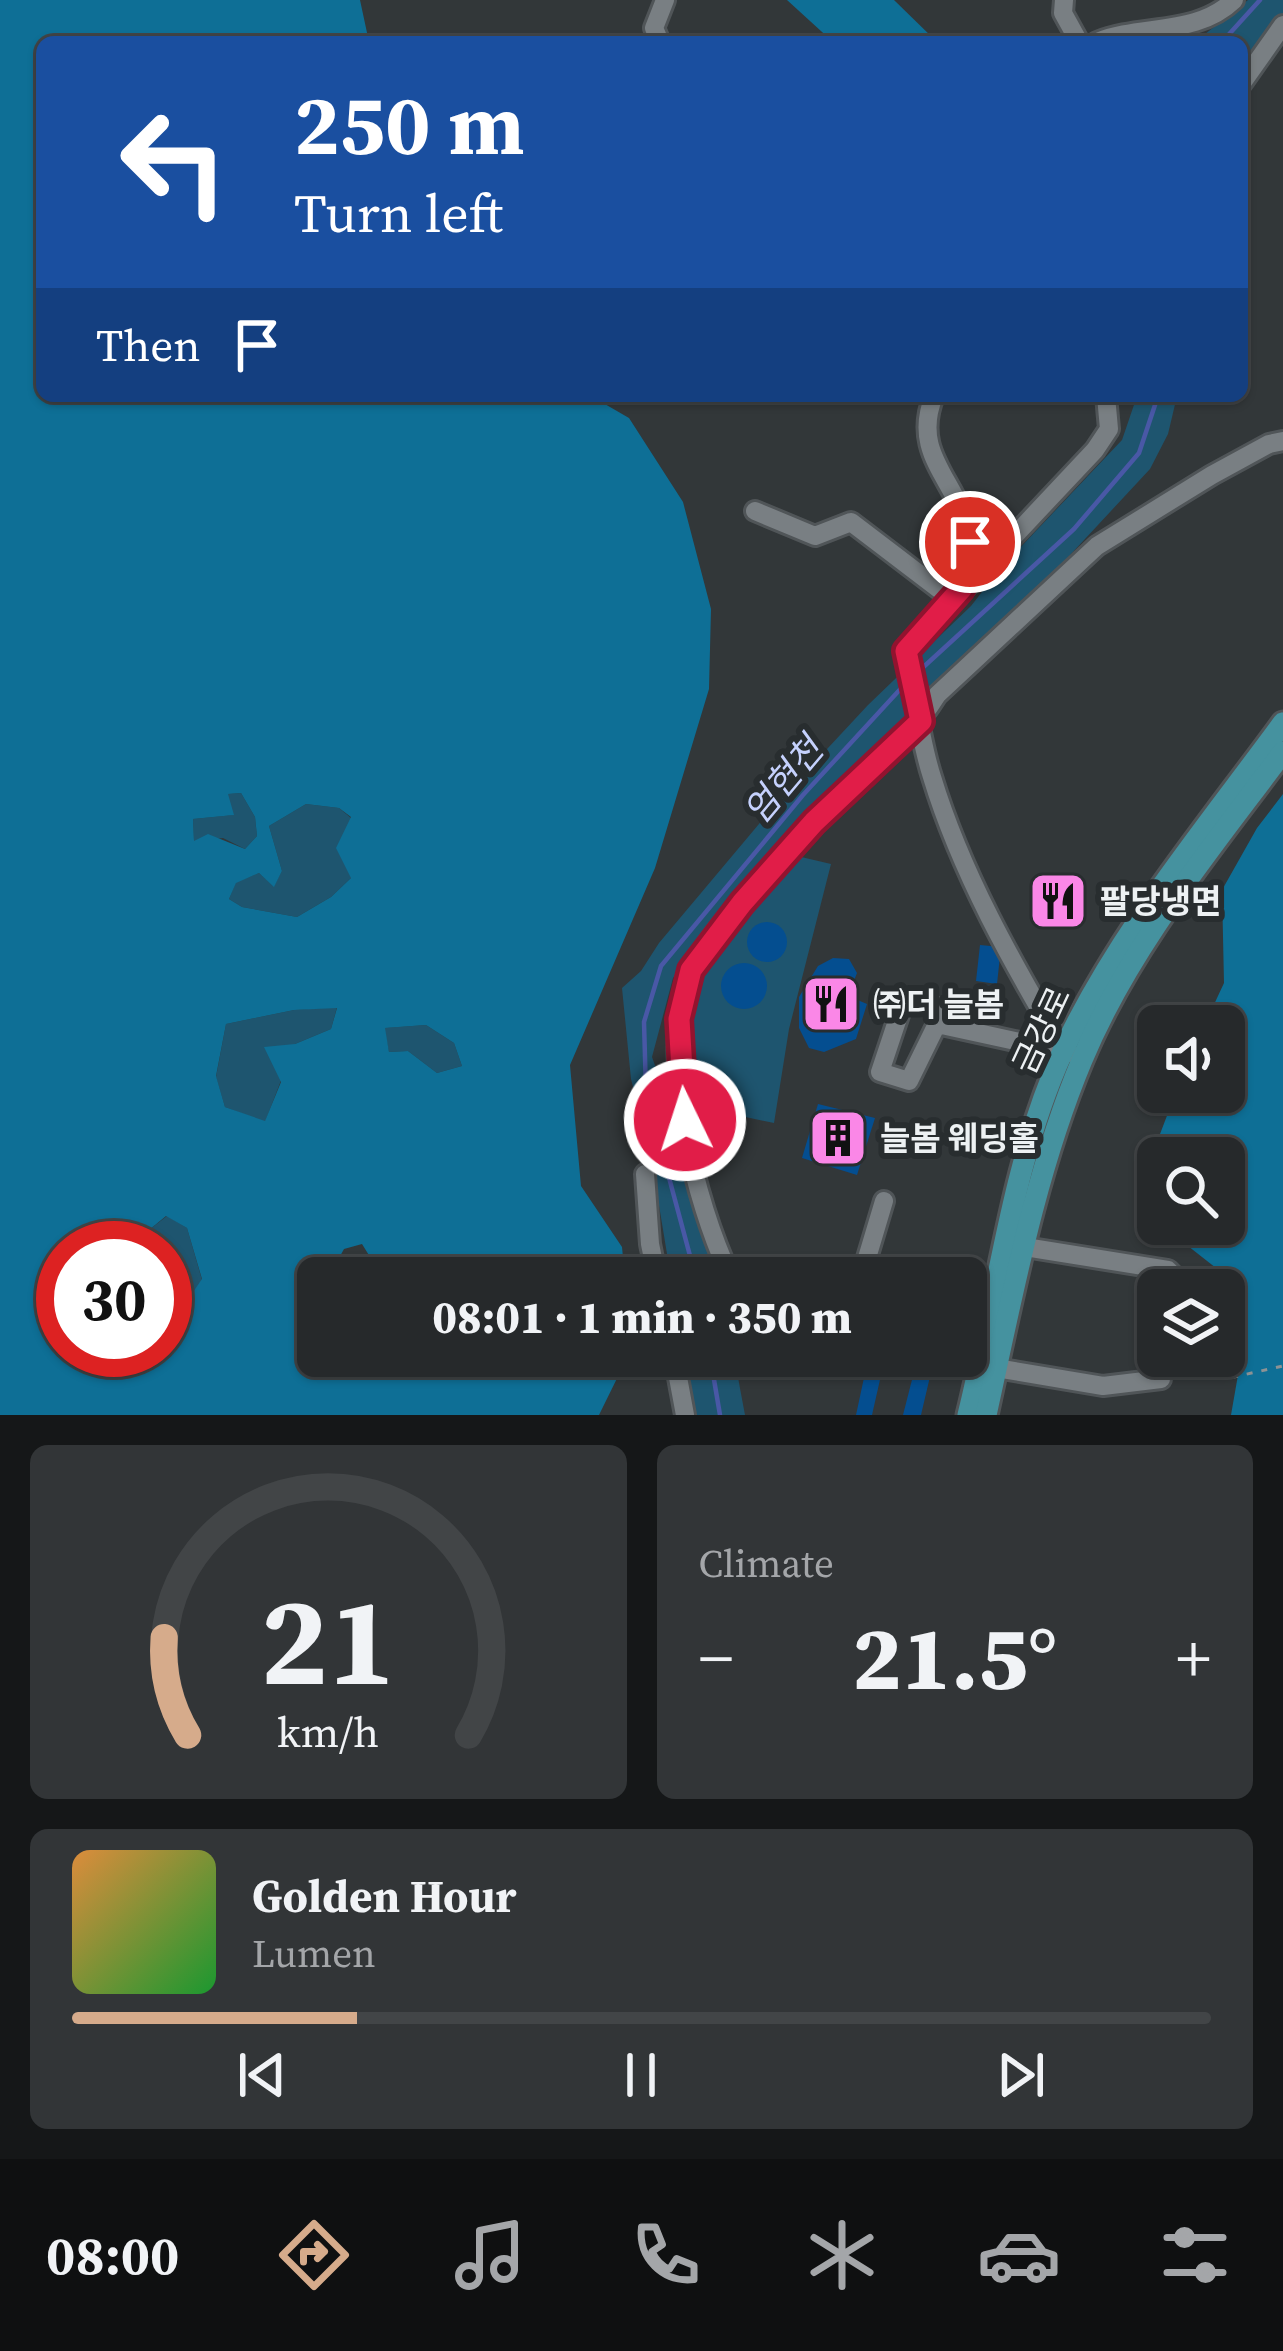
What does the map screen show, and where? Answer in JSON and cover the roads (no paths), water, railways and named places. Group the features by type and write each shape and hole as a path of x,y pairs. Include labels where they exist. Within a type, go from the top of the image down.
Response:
{"main road":[{"name":"금강로","path":"987,1334 1024,1173 1073,1054 1130,936 1283,723"},
{"name":"금강로","path":"987,1345 1025,1247 1073,1054 1152,932 1283,752"},
{"name":"금강로","path":"968,1415 977,1377"},
{"name":"금강로","path":"983,1377 986,1415"}],"street":[{"path":"657,36 654,28 665,0"},
{"path":"1064,0 1063,13 1076,36"},
{"path":"1115,36 1184,27 1234,0"},
{"path":"1248,75 1283,25"},
{"path":"932,402 923,428 929,450 962,513 970,542 957,593"},
{"path":"1073,1054 1026,986 960,851 931,775 906,651 1095,450 1109,429 1107,402"},
{"path":"724,1257 702,1196 685,1120 679,1019 691,970 742,903 814,822 921,721 937,695 1097,546 1212,475 1283,441"},
{"path":"755,511 814,536 851,522 957,593"},
{"path":"937,1024 1073,1054"},
{"path":"645,1174 653,1257"},
{"path":"867,1257 884,1201"},
{"path":"1025,1247 1162,1269"},
{"path":"987,1361 1103,1386 1161,1379"},
{"path":"678,1377 685,1415"}],"waterway":[{"name":"엄현천","path":"1227,36 1260,0"},
{"name":"엄현천","path":"918,672 1074,529 1139,453 1156,402"},
{"name":"엄현천","path":"690,1257 646,1092 644,1022 661,966 803,795 905,684"},
{"name":"엄현천","path":"714,1377 720,1415"}],"place":[{"name":"팔당냉면","path":"1058,901"},
{"name":"㈜더 늘봄","path":"831,1004"},
{"name":"늘봄 웨딩홀","path":"838,1138"}]}
